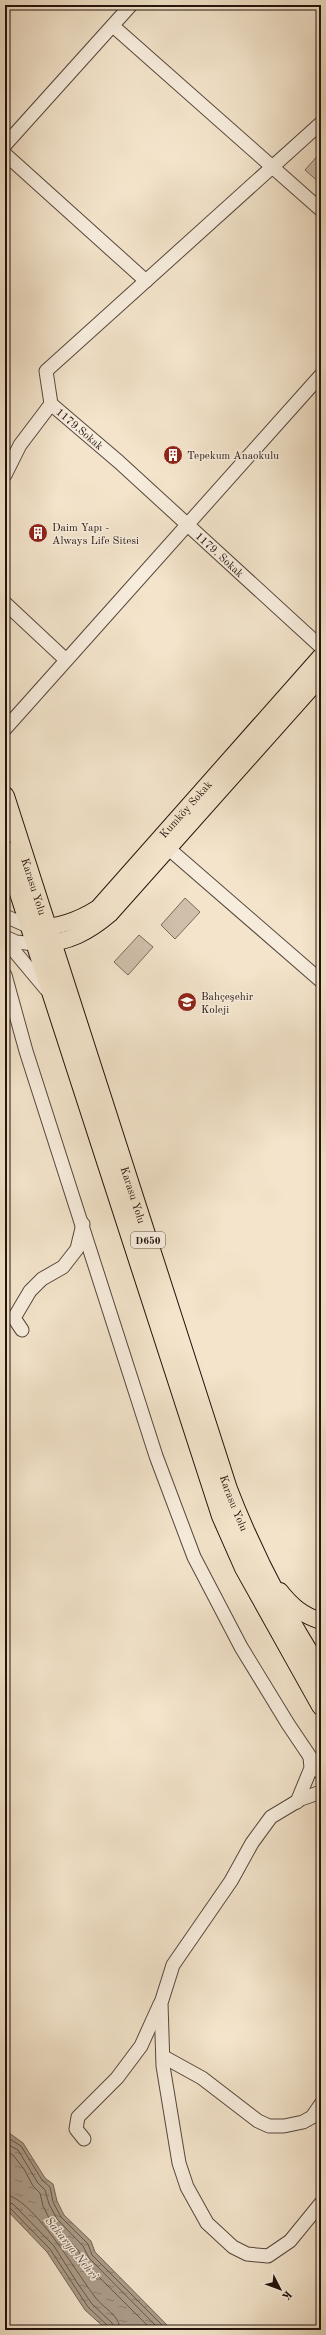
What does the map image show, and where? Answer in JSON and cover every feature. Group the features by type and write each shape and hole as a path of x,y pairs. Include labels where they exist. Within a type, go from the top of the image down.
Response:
{"highway":[{"name":"Karasu Yolu","path":"5,796 41,936 211,1440 233,1503 262,1571 285,1613 317,1679 321,1706"},
{"path":"5,850 41,936 52,998 221,1516 244,1568 317,1679"}],"main road":[{"name":"Kumköy Sokak","path":"41,936 74,938 94,927 110,914 164,845 321,656"},
{"name":"Kumköy Sokak","path":"164,845 321,677"},
{"path":"262,1571 294,1609 310,1618 321,1621"}],"street":[{"path":"5,145 131,5"},
{"path":"113,26 321,210"},
{"path":"51,404 46,371 273,168 321,123"},
{"path":"5,154 146,281"},
{"path":"5,729 321,375"},
{"name":"1179.Sokak","path":"5,475 20,445 51,404 119,462"},
{"name":"1179. Sokak","path":"119,462 321,647"},
{"path":"5,603 66,660"},
{"path":"164,845 320,980"},
{"path":"5,916 41,936"},
{"path":"5,939 16,942 41,936"},
{"path":"5,939 39,978 52,998"},
{"path":"5,975 26,1050 83,1224 156,1456 194,1557 241,1647 288,1724 321,1773"},
{"path":"22,1330 14,1318 30,1291 42,1279 63,1267 77,1250 83,1224"},
{"path":"297,1802 311,1768 310,1757"},
{"path":"84,2139 76,2129 78,2117 117,2078 141,2046 160,2003 173,1965 231,1881 252,1842 271,1817 297,1802 321,1792"},
{"path":"160,2003 164,2058 163,2066 179,2163 187,2187 207,2223 237,2249 253,2256 268,2256 290,2241 321,2203"},
{"path":"164,2058 202,2078 258,2121 269,2126 284,2126 303,2122 312,2117 321,2104"}],"shaded area":[{"path":"321,152 321,184 305,170"},
{"path":"185,898 200,912 175,939 161,925"},
{"path":"139,935 153,947 128,975 114,962"}],"water":[{"name":"Sakarya Nehri","path":"5,2130 23,2143 45,2178 53,2184 57,2201 64,2215 91,2241 95,2252 172,2330 107,2330 85,2310 47,2252 5,2208"}],"place":[{"name":"Tepekum Anaokulu","path":"173,455"},
{"name":"Daim Yapı - Always Life Sitesi","path":"38,533"},
{"name":"Bahçeşehir Koleji","path":"187,1002"}]}
